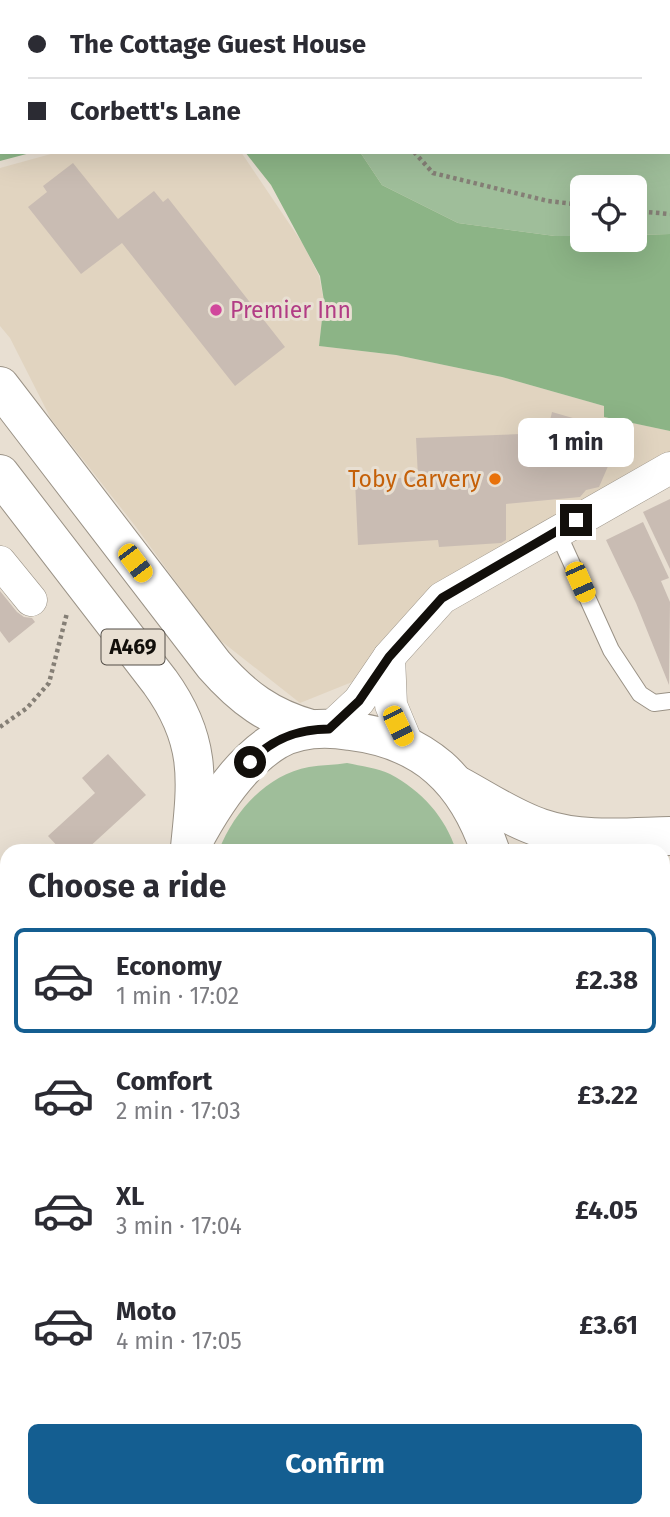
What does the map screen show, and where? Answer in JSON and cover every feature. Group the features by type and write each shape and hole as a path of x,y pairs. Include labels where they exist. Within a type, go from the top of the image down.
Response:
{"main road":[{"name":"A469","path":"0,386 214,666 234,687 265,711 292,724 320,729"},
{"name":"A469","path":"0,474 160,682 182,716 190,738 193,758 194,801 190,844"},
{"path":"193,844 216,805 254,758 277,740 295,733 320,729 373,734 408,746 433,762 459,786 538,827 560,834 601,838 670,836"},
{"path":"459,786 489,844"}],"street":[{"path":"320,729 359,701 389,657 442,598 670,468"},
{"path":"0,562 31,600"},
{"path":"389,657 391,705 408,746"}],"lane":[{"path":"557,531 611,650 640,694 654,703 670,701"}],"path":[{"path":"416,154 433,173 548,201 570,204"},
{"path":"647,212 670,214"},
{"path":"0,727 27,708 49,683 68,609"}],"shaded area":[{"path":"51,154 242,154 303,244 319,276 324,301 319,346 396,355 502,377 604,406 605,417 670,431 670,462 530,530 367,676 300,703 216,637 136,527 51,419 10,338 0,326 0,168"}],"green space":[{"path":"0,154 26,154 0,161"},
{"path":"247,154 361,154 382,185 458,223 570,236 570,252 647,252 647,235 670,234 670,431 604,417 604,406 502,377 396,355 319,346 324,301 320,276 271,185"},
{"path":"361,154 670,154 670,234 647,235 647,175 570,175 570,236 458,223 382,185"},
{"path":"347,763 385,772 402,781 431,806 446,827 454,844 222,844 233,822 254,797 279,778 309,767"}],"building":[{"name":"Premier Inn","path":"73,163 118,219 154,191 163,202 168,198 285,347 235,386 122,243 81,274 28,207 47,192 43,186"},
{"name":"Toby Carvery","path":"552,412 604,427 602,449 612,457 599,487 586,490 580,497 506,504 506,540 501,543 439,547 438,540 358,545 355,480 418,477 416,438 547,433"},
{"path":"670,499 670,569 643,512"},
{"path":"643,522 669,578 661,581 670,602 669,685 636,603 606,540"},
{"path":"0,591 17,612 35,622 9,643 0,631"},
{"path":"108,754 146,795 93,844 55,844 48,836 95,793 82,778"}],"place":[{"name":"Premier Inn","path":"216,310"},
{"name":"Toby Carvery","path":"495,479"}],"route":[{"path":"250,762 261,751 286,736 311,729 329,729 359,701 389,657 442,598 576,520"}]}
